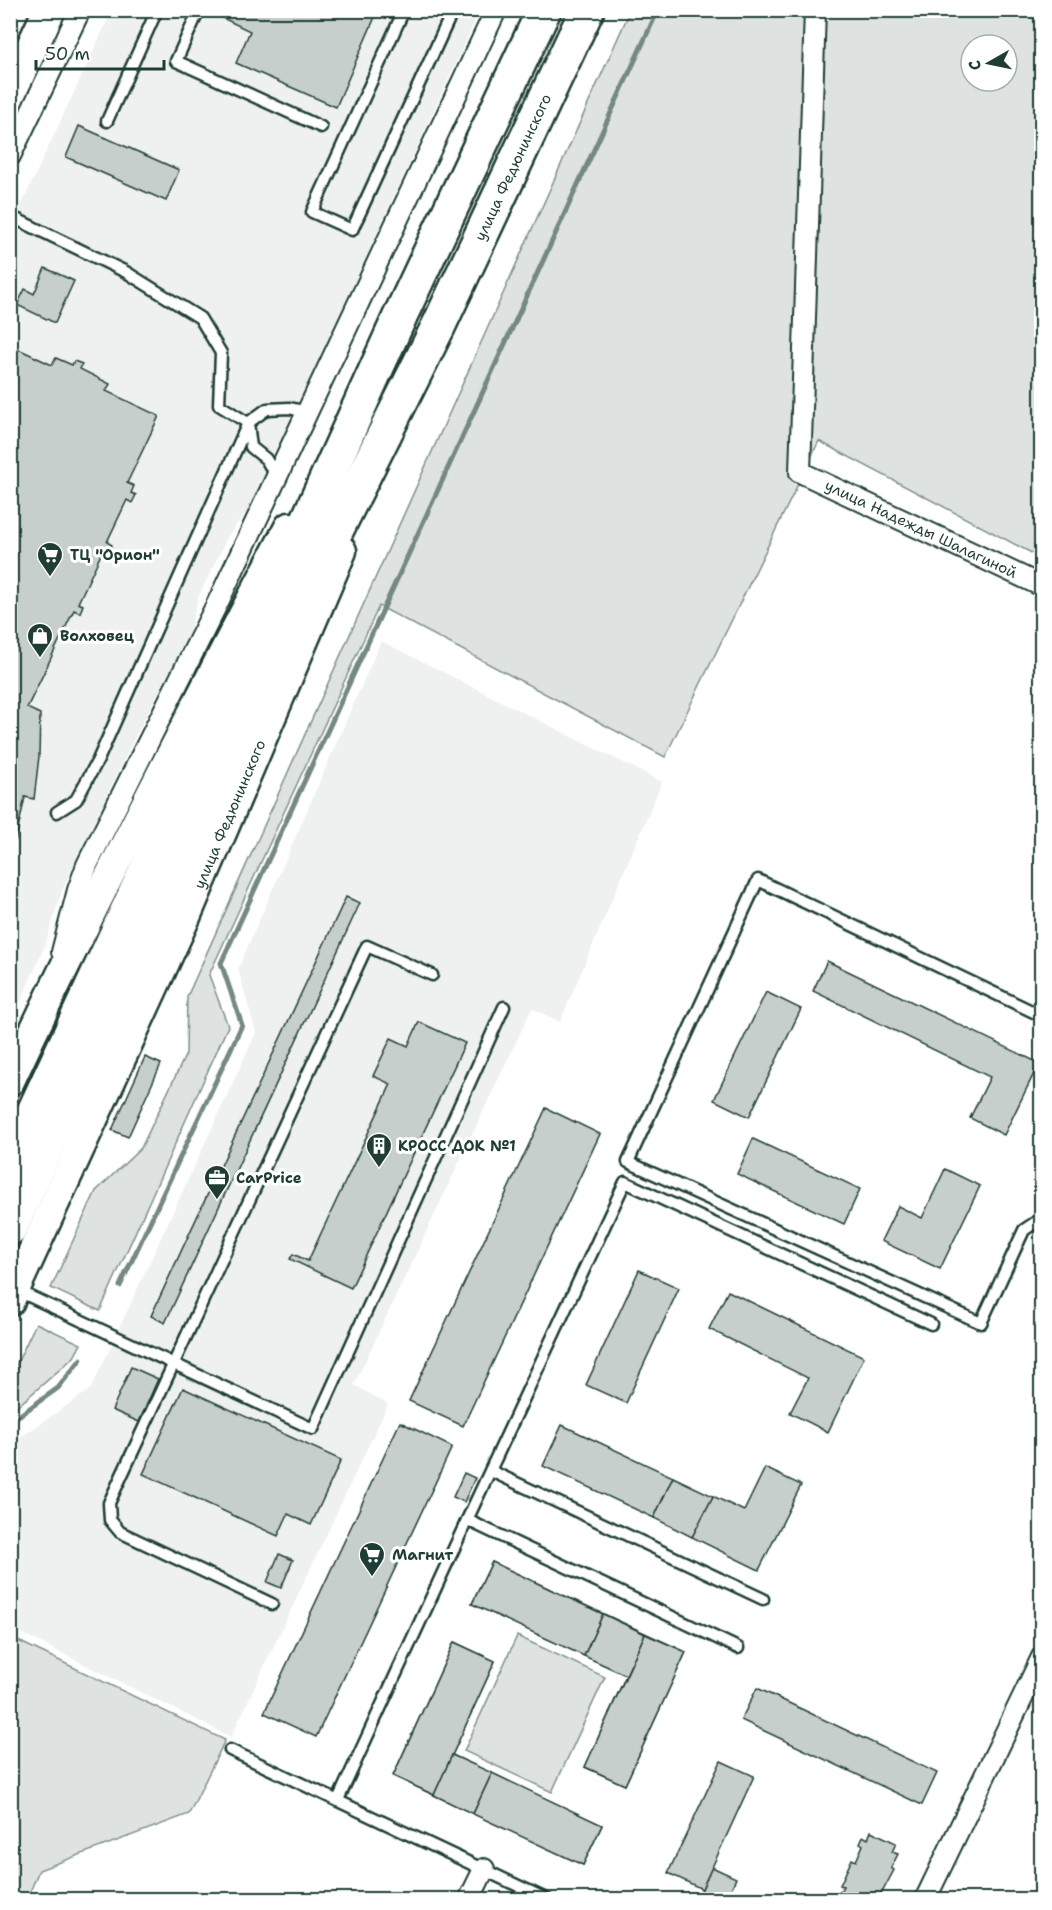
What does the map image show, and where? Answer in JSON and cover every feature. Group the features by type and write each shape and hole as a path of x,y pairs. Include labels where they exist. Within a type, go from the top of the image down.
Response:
{"highway":[{"path":"10,1162 268,608 402,312 544,10"},
{"name":"улица Федюнинского","path":"10,1228 291,621 439,325 587,10"}],"main road":[{"path":"10,1081 110,873 402,312"},
{"name":"улица Федюнинского","path":"13,1296 186,917 439,325"}],"street":[{"path":"10,156 80,10"},
{"path":"55,985 71,915 87,865 219,600 496,10"},
{"name":"улица Надежды Шалагиной","path":"815,10 800,472 1041,585"},
{"path":"925,1899 1041,1657"},
{"path":"470,1899 484,1869"}],"lane":[{"path":"10,39 24,10"},
{"path":"107,122 158,10"},
{"path":"199,10 176,61 321,127"},
{"path":"404,10 312,212 352,230 453,10"},
{"path":"10,216 126,272 200,318 221,353 219,405 248,423"},
{"path":"57,812 76,800 98,760 248,423 267,409 289,408 307,412"},
{"path":"248,423 251,447 266,459 277,478"},
{"path":"1041,1016 758,880 628,1162 981,1323 1024,1230 1041,1218"},
{"path":"272,1604 120,1532 110,1520 109,1503 367,946 432,975"},
{"path":"13,1296 173,1363 313,1429 504,1007"},
{"path":"338,1800 625,1182 931,1324"},
{"path":"491,1471 763,1599"},
{"path":"467,1520 738,1648"},
{"path":"230,1750 548,1899"}],"shaded area":[{"path":"112,11 480,11 251,506 228,536 198,598 189,635 137,733 63,888 45,945 15,1015 11,1015 11,227"},
{"path":"630,11 1041,11 1041,558 819,441 665,757 379,606 209,975 228,1026 100,1311 51,1288 96,1191 141,1148 186,1054 187,997"},
{"path":"381,641 662,782 560,1022 532,1008 354,1385 388,1404 231,1737 11,1628 11,1460 21,1437 91,1389 256,1033 238,969"},
{"path":"36,1323 81,1344 74,1357 11,1412 11,1376"},
{"path":"517,1636 605,1677 552,1792 464,1751"},
{"path":"10,1637 225,1740 189,1814 39,1870 27,1899 11,1899"}],"building":[{"path":"206,10 378,10 336,107 236,63 250,31"},
{"path":"79,126 179,170 166,201 66,157"},
{"path":"45,268 74,281 55,323 17,305 25,289 34,294"},
{"name":"ТЦ \"Орион\"","path":"10,345 52,365 56,358 72,365 74,361 82,364 80,369 110,384 106,391 159,416 127,483 134,486 131,493 136,495 132,503 127,500 107,542 112,545 108,553 103,550 78,603 83,605 80,613 74,610 27,708 40,714 39,756 34,799 25,797 10,856"},
{"path":"346,897 360,903 165,1323 151,1316"},
{"path":"827,961 1039,1063 1004,1135 970,1118 990,1077 813,991"},
{"path":"766,992 801,1009 749,1117 714,1100"},
{"name":"КРОСС ДОК №1","path":"419,1022 465,1043 351,1288 290,1259 293,1254 308,1261 391,1084 373,1076 391,1038 408,1046"},
{"path":"145,1057 161,1064 128,1137 112,1130"},
{"path":"546,1108 600,1134 463,1426 409,1401"},
{"path":"753,1139 860,1189 844,1224 737,1174"},
{"path":"945,1169 980,1186 940,1269 881,1241 898,1206 922,1218"},
{"path":"639,1270 679,1288 626,1403 586,1385"},
{"path":"728,1291 864,1357 828,1432 790,1413 808,1378 709,1329"},
{"path":"131,1367 158,1379 139,1422 112,1410"},
{"path":"183,1388 341,1460 311,1525 288,1514 278,1536 143,1474"},
{"path":"400,1422 452,1447 316,1737 264,1713"},
{"path":"562,1425 673,1477 654,1518 543,1466"},
{"path":"765,1468 801,1485 759,1570 692,1537 713,1496 744,1511"},
{"path":"464,1473 475,1478 464,1502 453,1497"},
{"path":"673,1477 713,1496 692,1537 654,1518"},
{"path":"279,1554 293,1560 281,1588 267,1582"},
{"path":"492,1562 686,1652 625,1785 585,1767 626,1675 472,1604"},
{"path":"492,1562 603,1614 584,1656 472,1604"},
{"path":"603,1614 645,1634 626,1675 584,1656"},
{"path":"645,1634 686,1652 625,1785 585,1767"},
{"path":"454,1642 495,1661 452,1755 602,1825 583,1865 393,1776"},
{"path":"454,1642 495,1661 434,1795 393,1776"},
{"path":"757,1688 937,1773 922,1805 741,1720"},
{"path":"452,1755 492,1773 473,1814 434,1795"},
{"path":"721,1761 754,1776 702,1889 668,1873"},
{"path":"492,1773 602,1825 583,1865 473,1814"},
{"path":"871,1831 896,1843 892,1852 898,1854 891,1868 894,1870 878,1900 849,1900 839,1895 843,1886 840,1885 852,1859 856,1861 863,1845 860,1843 863,1836 868,1839"},
{"path":"712,1867 736,1878 726,1900 697,1900"}],"waterway":[{"path":"120,1286 242,1025 221,963 658,10"},
{"path":"10,1422 58,1388 81,1359"}],"place":[{"name":"ТЦ \"Орион\"","path":"50,578"},
{"name":"Волховец","path":"40,659"},
{"name":"КРОСС ДОК №1","path":"379,1169"},
{"name":"CarPrice","path":"217,1201"},
{"name":"Магнит","path":"372,1578"}]}
